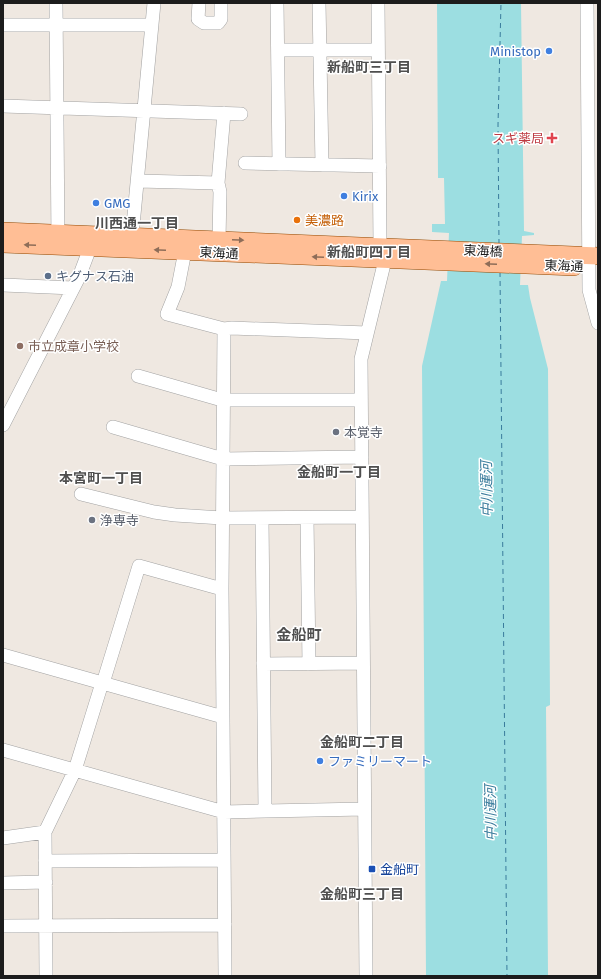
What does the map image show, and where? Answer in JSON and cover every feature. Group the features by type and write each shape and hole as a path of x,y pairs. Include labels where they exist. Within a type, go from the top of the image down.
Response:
{"main road":[{"path":"3,231 58,240"},
{"path":"93,241 132,236 219,239 382,253"},
{"name":"東海通","path":"3,244 58,240 93,241 185,252 382,253"},
{"name":"東海橋","path":"382,253 593,262"}],"street":[{"path":"56,3 58,240"},
{"path":"132,236 154,3"},
{"path":"199,3 198,19 204,23 218,23 221,19 221,3"},
{"path":"277,3 279,164"},
{"path":"319,3 322,165"},
{"path":"366,976 361,359 382,253 378,3"},
{"path":"587,3 593,191 593,262 589,290 598,324"},
{"path":"3,25 152,25"},
{"path":"278,50 378,50"},
{"path":"3,106 241,114"},
{"path":"219,239 220,192 218,183 224,113"},
{"path":"245,163 380,166"},
{"path":"138,181 218,183"},
{"path":"3,425 8,406 79,277 93,241"},
{"path":"185,252 178,287 167,314 224,329 232,328 367,333"},
{"path":"3,285 73,288"},
{"path":"224,329 222,400 222,589 225,976"},
{"path":"138,376 222,400 361,400"},
{"path":"113,427 223,459 362,457"},
{"path":"81,494 154,512 222,518 362,517"},
{"path":"262,518 265,811"},
{"path":"307,518 309,664"},
{"path":"46,976 45,832 75,770 139,566 222,589"},
{"path":"3,655 223,716"},
{"path":"264,664 363,663"},
{"path":"3,750 224,812 364,809"},
{"path":"3,838 45,832"},
{"path":"45,860 224,860"},
{"path":"3,883 46,882"},
{"path":"3,926 225,925"}],"water":[{"name":"中川運河","path":"437,3 521,3 524,231 534,233 534,235 522,236 520,285 528,285 548,369 550,705 546,707 548,976 426,976 422,366 441,281 447,281 449,233 432,232 432,224 445,224 444,178 438,178"}],"ferry route":[{"path":"499,244 498,125 501,3"},
{"path":"500,272 507,976"}],"place":[{"name":"Ministop","path":"549,51"},
{"name":"スギ薬局","path":"552,138"},
{"name":"Kirix","path":"344,196"},
{"name":"GMG","path":"96,203"},
{"name":"美濃路","path":"297,220"},
{"name":"キグナス石油","path":"48,276"},
{"name":"市立成章小学校","path":"20,346"},
{"name":"本覚寺","path":"336,432"},
{"name":"浄専寺","path":"92,520"},
{"name":"ファミリーマート","path":"320,761"},
{"name":"金船町","path":"372,869"}],"district":[{"name":"新船町三丁目","path":"369,67"},
{"name":"川西通一丁目","path":"137,223"},
{"name":"新船町四丁目","path":"369,252"},
{"name":"金船町一丁目","path":"339,472"},
{"name":"本宮町一丁目","path":"101,478"},
{"name":"金船町","path":"299,635"},
{"name":"金船町二丁目","path":"362,742"},
{"name":"金船町三丁目","path":"362,894"}]}
